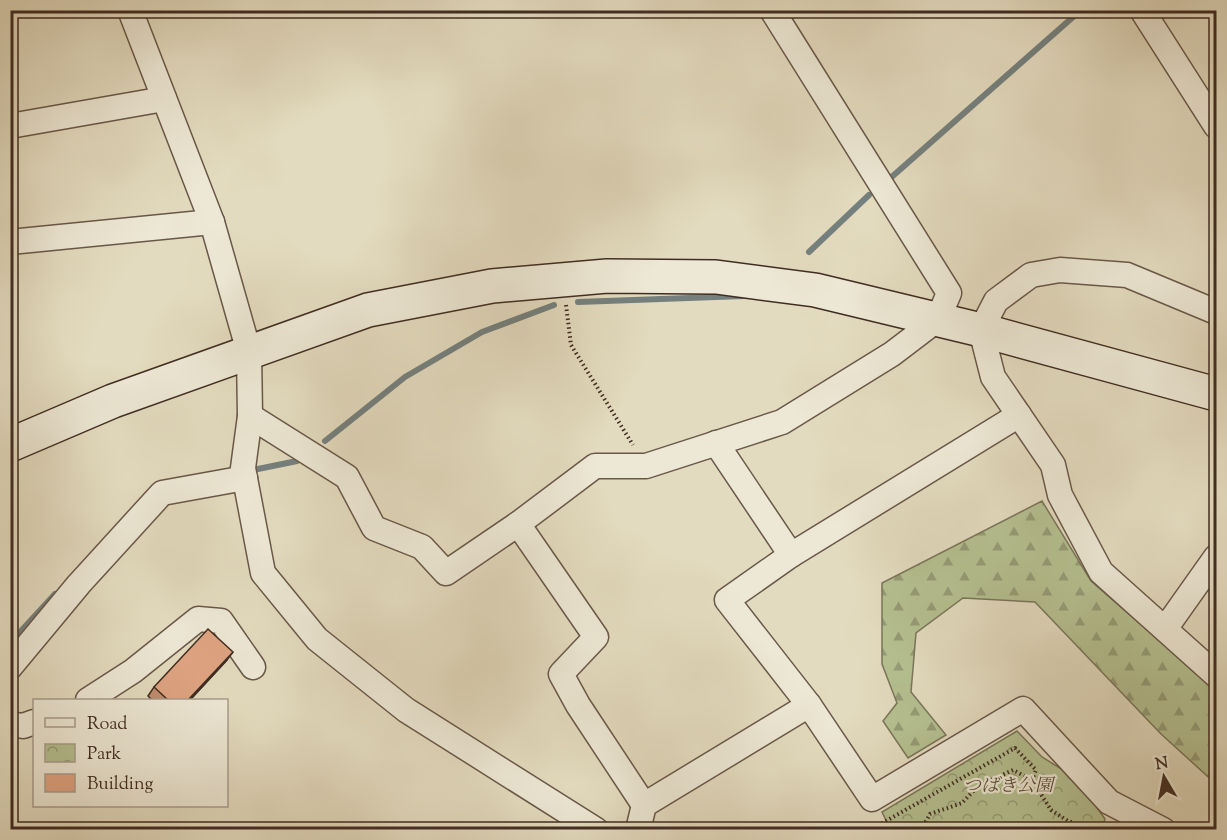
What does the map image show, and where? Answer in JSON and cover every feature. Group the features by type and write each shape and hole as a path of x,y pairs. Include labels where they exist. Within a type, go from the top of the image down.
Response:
{"street":[{"path":"130,10 212,222 249,352 250,416 243,468 263,573 317,639 406,710 596,830"},
{"path":"250,416 347,477 374,528 422,548 446,573 518,524 595,466 646,466 782,422 892,354 938,319 949,293 772,10"},
{"path":"1142,10 1216,126"},
{"path":"10,126 164,99"},
{"path":"10,242 212,222"},
{"path":"1216,312 1127,275 1060,270 1031,275 1005,294 996,301 981,330 993,377 1053,465 1060,495 1101,572 1216,675"},
{"path":"10,445 113,401 368,310 492,286 607,276 716,277 815,290 981,330 1216,394"},
{"path":"1019,415 791,555 727,600 809,705 872,799 1023,710 1109,802 1163,830"},
{"path":"716,443 791,555"},
{"path":"10,667 79,584 162,494 245,478"},
{"path":"518,524 596,637 561,674 578,705 644,805"},
{"path":"1166,629 1216,557"},
{"path":"90,699 133,671 198,619 221,621 253,667"},
{"path":"638,830 644,805 809,705"},
{"path":"10,724 23,726 33,722"}],"path":[{"path":"562,280 571,345 646,466"},
{"path":"870,830 1015,748 1036,770 1032,780"},
{"path":"921,830 930,814 962,803 978,786 1013,770 1032,780 1051,810 1068,821 1095,830"}],"green space":[{"path":"1042,501 1091,581 1216,690 1216,784 1161,734 1035,602 963,598 916,633 911,692 946,735 908,758 883,721 897,703 882,664 882,583"},
{"name":"つばき公園","path":"1017,731 1042,757 1076,778 1105,819 1102,830 891,830 882,812"}],"building":[{"path":"208,629 233,652 189,699 167,699 154,687"}],"waterway":[{"path":"886,182 1081,10"},
{"path":"809,252 869,195"},
{"path":"578,302 744,296"},
{"path":"325,441 405,377 482,332 554,305"},
{"path":"258,469 297,461"},
{"path":"10,643 55,594"}]}
